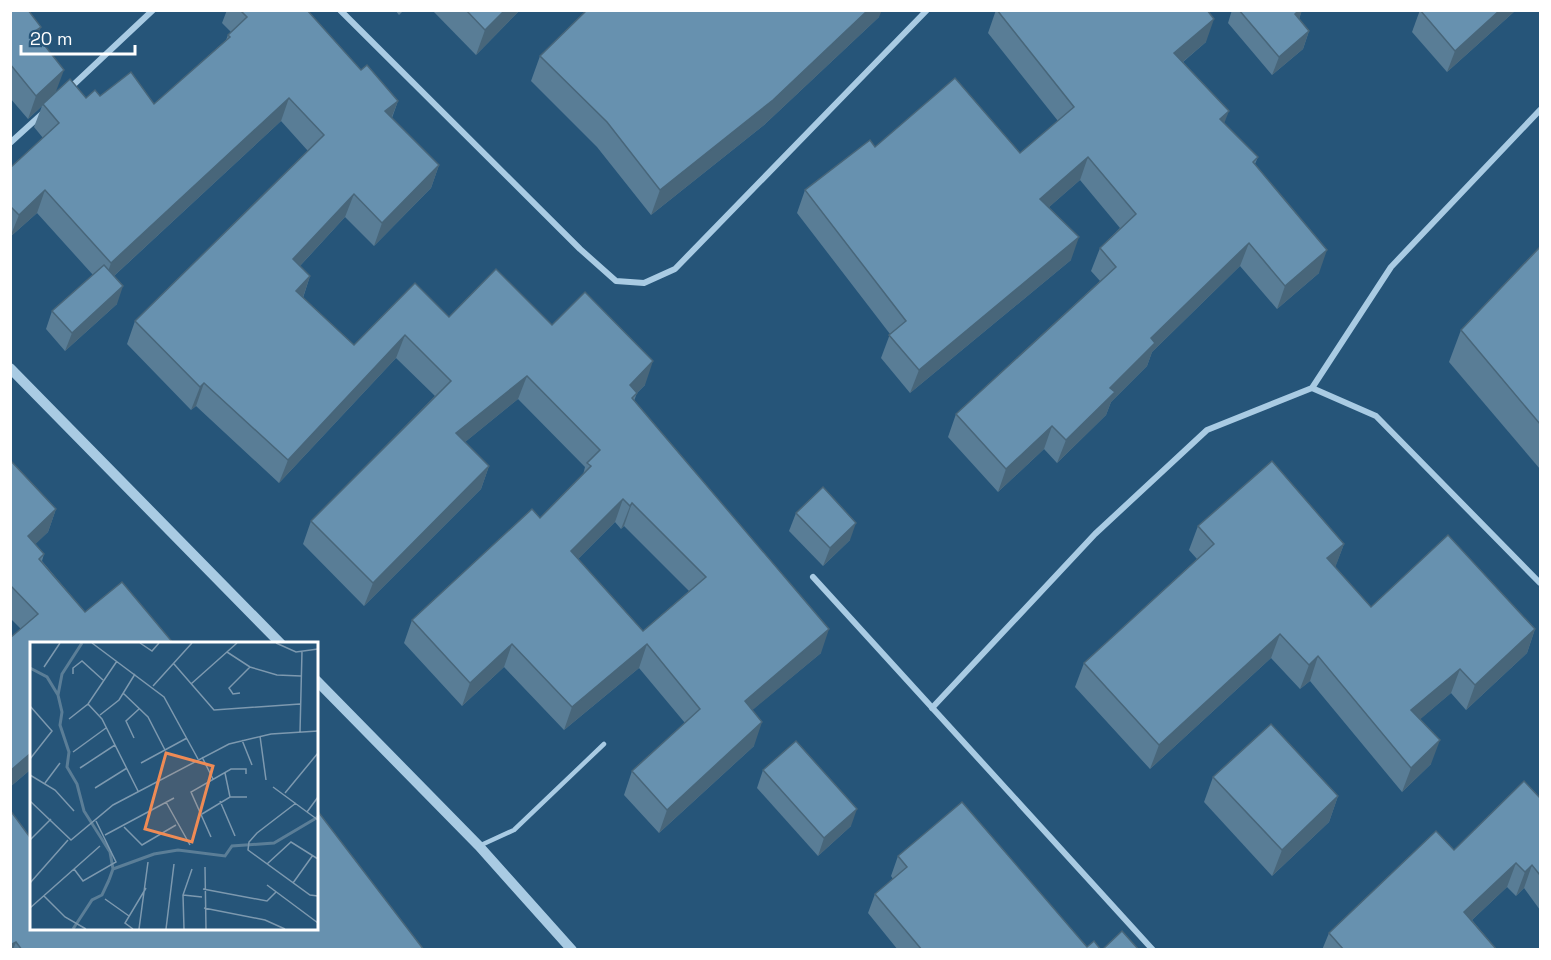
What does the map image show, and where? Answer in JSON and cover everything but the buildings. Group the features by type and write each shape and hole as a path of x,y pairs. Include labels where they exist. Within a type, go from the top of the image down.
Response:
{"street":[{"path":"61,96 153,10"},
{"path":"340,10 598,265 616,281 644,283 675,269 927,10"},
{"path":"10,143 52,104"},
{"path":"932,708 1095,534 1207,430 1312,388 1390,267 1540,110"},
{"path":"10,368 279,642"},
{"path":"1312,388 1376,416 1540,583"},
{"path":"813,577 1153,950"},
{"path":"318,682 480,846 572,950"}],"lane":[{"path":"480,846 514,830 604,744"}]}
